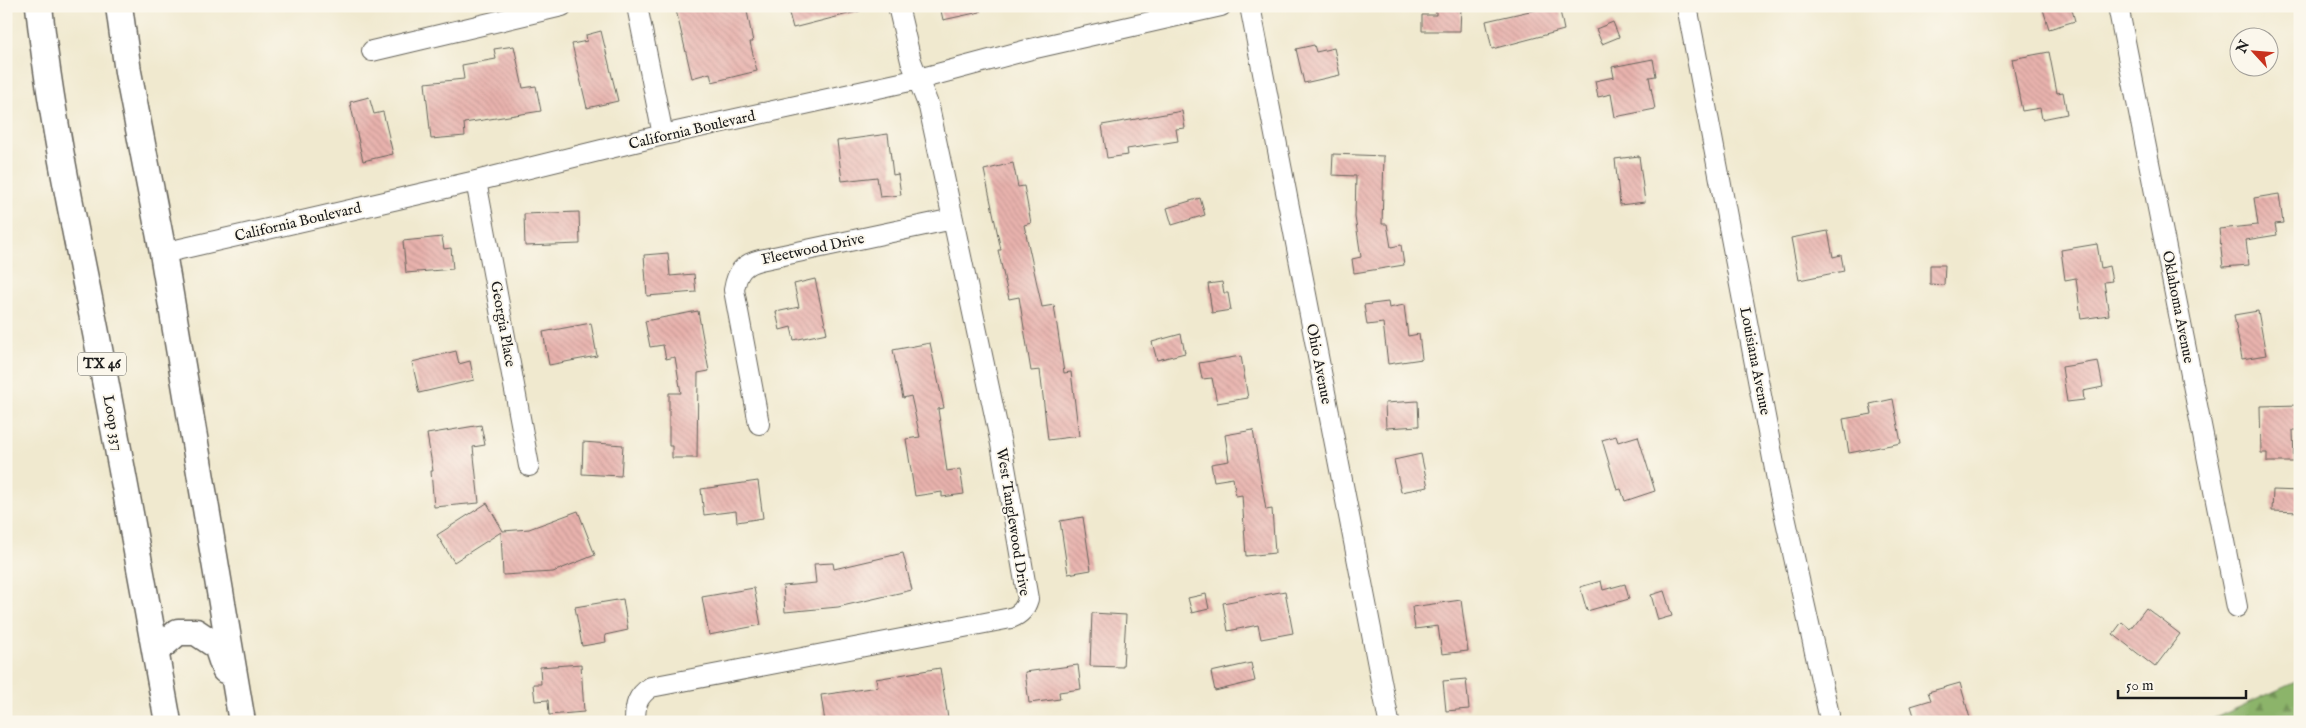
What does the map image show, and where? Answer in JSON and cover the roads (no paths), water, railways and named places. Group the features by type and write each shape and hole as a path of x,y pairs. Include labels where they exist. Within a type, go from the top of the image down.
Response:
{"main road":[{"name":"Loop 337","path":"38,6 43,45 83,271 168,722"},
{"path":"119,6 128,72 163,253 242,721"},
{"path":"156,651 178,632 196,632 217,646 242,721"}],"street":[{"path":"372,51 562,6"},
{"path":"637,6 663,135"},
{"name":"West Tanglewood Drive","path":"635,722 637,700 643,692 652,687 1011,618 1020,614 1026,607 1028,599 1000,444 953,218 929,107 911,61 898,6"},
{"name":"California Boulevard","path":"163,253 476,181 663,135 918,79 1030,50 1221,6"},
{"name":"Ohio Avenue","path":"1250,6 1389,722"},
{"name":"Louisiana Avenue","path":"1687,6 1780,491 1828,715"},
{"name":"Oklahoma Avenue","path":"2118,6 2237,607"},
{"name":"Georgia Place","path":"476,181 529,466"},
{"name":"Fleetwood Drive","path":"759,424 734,290 736,277 741,269 749,263 760,260 953,218"}]}
